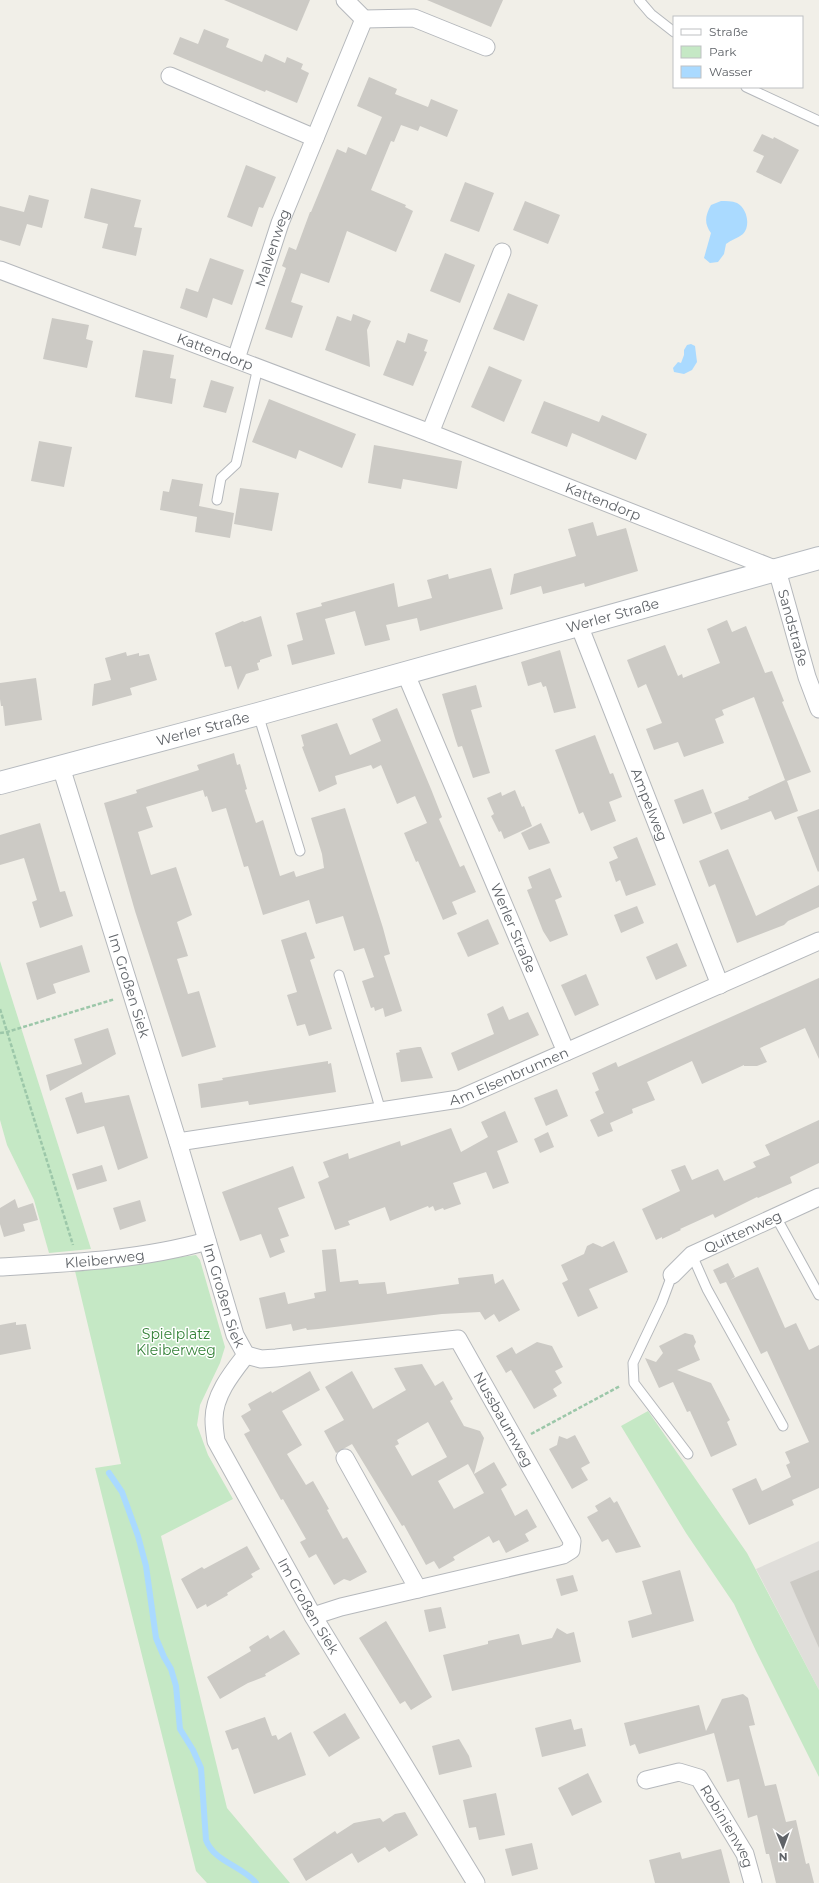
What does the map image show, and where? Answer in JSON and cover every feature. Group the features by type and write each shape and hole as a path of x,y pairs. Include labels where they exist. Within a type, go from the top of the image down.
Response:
{"main road":[{"name":"Werler Straße","path":"0,783 258,714 819,558"}],"street":[{"path":"345,0 364,19 414,18 486,47"},
{"name":"Malvenweg","path":"236,359 280,223 364,19"},
{"path":"170,76 315,138"},
{"path":"430,433 502,252"},
{"name":"Kattendorp","path":"0,270 430,433 777,570"},
{"name":"Sandstraße","path":"777,570 807,677 819,709"},
{"name":"Ampelweg","path":"578,625 720,985"},
{"name":"Werler Straße","path":"405,672 566,1052"},
{"name":"Im Großen Siek","path":"61,767 178,1142 235,1335 246,1355 232,1374 219,1397 214,1418 216,1441 313,1616 476,1883"},
{"name":"Am Elsenbrunnen","path":"178,1142 459,1099 819,941"},
{"name":"Quittenweg","path":"672,1275 692,1255 819,1197"},
{"name":"Kleiberweg","path":"0,1267 78,1262 180,1249 207,1241"},
{"name":"Nussbaumweg","path":"246,1355 261,1359 276,1358 458,1339 572,1541 571,1550 563,1555 341,1607 313,1616"},
{"path":"345,1458 418,1589"},
{"name":"Robinienweg","path":"646,1780 679,1772 699,1778 745,1854 753,1883"}],"lane":[{"path":"639,0 651,14 673,31"},
{"path":"748,88 819,121"},
{"path":"217,500 220,478 236,464 258,367"},
{"path":"258,714 300,851"},
{"path":"339,975 381,1111"},
{"path":"776,1217 819,1295"},
{"path":"692,1255 707,1289 783,1426"},
{"path":"672,1275 662,1302 633,1363 634,1383 688,1454"}],"path":[{"path":"0,1033 131,995"},
{"path":"0,1009 78,1262"},
{"path":"517,1442 616,1387 634,1383"}],"shaded area":[{"path":"819,1541 819,1690 756,1569"}],"green space":[{"path":"0,961 91,1249 49,1253 34,1200 7,1145 0,1120"},
{"name":"Spielplatz Kleiberweg","path":"196,1255 200,1260 225,1347 220,1363 200,1405 197,1425 208,1455 233,1499 161,1536 227,1808 290,1883 207,1883 196,1871 95,1468 121,1464 75,1271"},
{"path":"648,1411 747,1553 819,1690 819,1777 734,1604 686,1533 621,1426"}],"water":[{"path":"721,201 733,202 740,205 747,217 747,226 743,234 726,244 724,254 718,262 710,263 704,258 711,233 706,223 707,213 711,205"},
{"path":"691,344 695,346 697,362 692,370 684,374 674,372 673,368 678,362 681,363 684,350 687,345"}],"building":[{"path":"224,0 310,0 297,31"},
{"path":"427,0 503,0 491,27"},
{"path":"204,29 229,39 226,47 262,62 265,54 285,63 287,57 303,64 301,69 309,73 297,103 266,90 265,92 173,54 180,37 198,44"},
{"path":"369,77 397,89 395,94 428,107 431,99 458,110 447,137 420,126 418,131 401,125 394,142 391,141 371,190 406,205 405,207 413,211 396,252 347,231 329,283 301,273 291,302 303,306 292,338 265,329 286,268 282,266 289,247 296,250 310,212 337,149 346,153 348,147 366,155 382,117 357,106"},
{"path":"762,134 773,139 774,137 799,150 781,184 756,172 764,156 753,151"},
{"path":"246,165 276,177 263,208 259,207 252,227 227,217"},
{"path":"465,182 494,193 479,232 450,221"},
{"path":"91,188 141,200 134,227 142,228 136,256 102,248 108,224 84,218"},
{"path":"29,195 49,200 42,228 27,224 20,246 0,240 0,206 24,212"},
{"path":"525,201 560,215 548,244 513,230"},
{"path":"445,253 475,265 460,303 430,291"},
{"path":"210,258 244,270 232,305 213,298 207,318 180,308 186,288 198,292"},
{"path":"508,293 538,305 524,341 493,329"},
{"path":"353,314 371,321 367,330 370,367 325,350 337,316 351,321"},
{"path":"52,318 89,325 86,339 93,341 87,368 43,359"},
{"path":"408,333 428,340 424,351 427,352 413,386 383,375 397,340 405,343"},
{"path":"143,350 174,355 170,378 176,379 172,404 135,397"},
{"path":"489,366 522,380 504,422 471,407"},
{"path":"211,380 234,387 226,413 203,407"},
{"path":"269,399 356,434 342,468 299,450 296,459 252,442"},
{"path":"544,401 599,422 602,415 647,434 636,460 572,433 567,447 531,433"},
{"path":"39,441 72,447 64,487 31,481"},
{"path":"374,445 462,461 457,489 403,479 401,489 368,483"},
{"path":"172,479 203,484 199,506 234,513 230,538 195,532 197,517 160,510 163,491 169,492"},
{"path":"240,488 279,493 272,531 234,524"},
{"path":"593,522 597,536 626,528 638,571 585,587 584,583 543,594 541,586 510,595 514,574 576,556 568,529"},
{"path":"491,568 503,609 420,631 417,618 386,625 390,640 365,646 355,611 325,619 335,654 292,665 287,645 303,640 296,613 322,606 321,603 394,583 398,607 432,598 427,580 448,574 449,579"},
{"path":"261,616 272,656 260,660 260,662 257,663 259,670 246,674 238,690 231,666 225,667 215,633 243,621 244,622"},
{"path":"727,620 732,632 746,626 765,673 772,671 784,701 782,702 811,772 787,781 798,811 775,820 771,811 721,830 714,813 749,799 748,797 785,780 754,697 722,710 724,715 715,719 724,743 684,757 678,742 654,750 646,729 662,723 646,684 638,688 627,660 665,645 678,676 682,674 683,678 720,663 707,629"},
{"path":"560,650 576,708 554,713 546,686 543,687 541,682 528,686 521,662"},
{"path":"126,652 127,656 139,653 139,656 149,654 157,680 130,688 132,695 92,706 94,684 111,680 105,658"},
{"path":"36,678 42,720 5,726 3,706 1,706 0,699 0,683"},
{"path":"476,685 482,707 471,710 490,773 473,778 462,746 458,747 442,694"},
{"path":"397,708 442,817 439,819 460,867 464,865 476,892 452,902 457,914 443,920 418,861 416,862 404,833 427,823 415,796 397,804 381,765 373,769 371,765 335,776 337,784 319,792 302,747 304,746 301,735 337,723 350,755 381,741 372,719"},
{"path":"595,735 610,774 613,773 622,797 609,802 616,821 591,831 583,812 579,814 555,750"},
{"path":"234,753 237,765 240,764 247,789 245,790 256,823 263,820 280,876 294,871 296,877 324,868 322,854 311,818 345,808 383,928 390,954 384,956 402,1011 385,1017 383,1008 375,1011 374,1007 371,1008 362,981 374,977 364,948 354,951 343,916 316,924 309,900 263,915 248,866 244,867 226,808 212,812 207,796 205,797 203,790 146,807 153,827 138,832 151,875 176,867 192,915 177,922 188,956 177,959 188,994 199,991 216,1047 182,1057 135,911 104,803 137,793 136,790 199,770 197,765"},
{"path":"703,789 712,813 683,824 674,800"},
{"path":"515,790 522,807 524,806 532,826 504,839 501,831 499,832 491,816 494,814 487,798 501,792 502,796"},
{"path":"819,809 819,871 818,872 797,817"},
{"path":"40,823 60,892 65,891 73,916 40,928 32,902 37,900 24,858 0,865 0,835"},
{"path":"541,823 550,843 529,850 521,833"},
{"path":"637,837 656,885 626,896 620,880 616,882 609,862 618,858 613,847"},
{"path":"728,849 756,916 819,885 819,907 788,921 784,925 737,943 715,884 709,887 699,861"},
{"path":"550,868 562,897 555,900 568,935 550,942 543,931 527,890 532,888 528,877"},
{"path":"637,906 644,923 621,933 614,915"},
{"path":"488,919 499,944 468,957 457,933"},
{"path":"306,932 315,958 310,960 332,1029 309,1036 305,1024 297,1026 287,995 297,992 281,940"},
{"path":"677,943 687,966 656,980 646,957"},
{"path":"82,945 90,972 53,984 56,993 37,1000 26,963"},
{"path":"586,974 599,1005 575,1016 561,985"},
{"path":"819,978 819,1059 805,1028 760,1048 767,1062 757,1066 744,1065 702,1084 692,1061 647,1082 655,1100 632,1109 633,1113 610,1123 613,1131 598,1137 590,1120 604,1113 595,1092 599,1090 592,1073 616,1062 618,1067"},
{"path":"503,1006 509,1020 528,1012 539,1035 458,1071 451,1053 494,1034 487,1014"},
{"path":"108,1028 116,1054 50,1091 46,1075 82,1064 74,1039"},
{"path":"421,1047 433,1078 401,1082 396,1053 400,1052 399,1050"},
{"path":"328,1061 328,1064 331,1063 336,1092 249,1105 248,1101 201,1108 198,1084 223,1080 222,1078"},
{"path":"557,1089 568,1116 546,1126 534,1098"},
{"path":"82,1092 85,1103 129,1095 148,1158 118,1170 104,1126 77,1134 65,1098"},
{"path":"505,1111 518,1142 497,1151 509,1183 493,1189 486,1172 453,1183 461,1204 444,1210 443,1208 435,1211 433,1206 429,1208 428,1206 390,1221 385,1207 348,1221 350,1225 335,1230 318,1182 329,1177 323,1162 348,1153 349,1159 400,1141 401,1146 451,1128 461,1152 488,1137 481,1122"},
{"path":"819,1120 819,1163 790,1177 792,1183 758,1198 757,1197 715,1218 713,1214 662,1239 662,1237 656,1240 642,1209 680,1191 671,1170 685,1165 692,1180 718,1169 724,1181 756,1167 753,1162 770,1155 765,1145"},
{"path":"548,1132 554,1147 540,1153 534,1139"},
{"path":"102,1165 107,1181 77,1190 72,1174"},
{"path":"293,1166 305,1198 278,1208 289,1236 280,1239 285,1252 270,1258 261,1234 240,1241 222,1192"},
{"path":"15,1199 18,1208 33,1203 38,1220 23,1224 25,1231 4,1237 0,1224 0,1208"},
{"path":"140,1200 146,1221 120,1230 113,1208"},
{"path":"614,1241 628,1272 589,1289 598,1308 578,1317 562,1283 568,1280 561,1265 584,1254 587,1246 593,1243 602,1247"},
{"path":"336,1249 340,1282 358,1280 359,1284 385,1282 387,1294 459,1284 458,1278 493,1274 495,1284 503,1279 520,1310 499,1322 494,1314 485,1320 480,1312 442,1314 307,1330 306,1328 293,1331 291,1324 266,1329 259,1298 285,1292 288,1304 315,1298 314,1293 326,1291 322,1250"},
{"path":"728,1263 735,1277 730,1280 758,1267 785,1328 796,1323 809,1350 819,1345 819,1488 792,1500 794,1505 749,1525 732,1489 756,1478 762,1491 791,1477 786,1465 790,1463 785,1452 809,1442 767,1351 761,1354 726,1282 720,1284 713,1270"},
{"path":"16,1322 16,1325 26,1324 31,1349 0,1355 0,1325"},
{"path":"685,1333 693,1335 696,1342 694,1346 700,1360 677,1370 711,1383 730,1420 727,1422 737,1445 711,1457 690,1411 687,1412 673,1382 659,1388 645,1358 656,1362 663,1353 659,1346"},
{"path":"537,1342 552,1346 563,1367 555,1371 562,1383 553,1389 557,1396 534,1409 511,1370 506,1373 496,1356 512,1347 516,1354"},
{"path":"422,1364 435,1386 443,1381 453,1399 450,1401 464,1426 480,1431 484,1438 474,1474 494,1462 507,1485 501,1489 515,1516 527,1509 537,1527 525,1534 529,1541 506,1553 499,1540 493,1543 489,1536 453,1557 455,1560 439,1569 434,1561 426,1565 404,1525 402,1526 352,1444 336,1453 324,1431 344,1420 325,1387 352,1371 373,1409 406,1390 394,1368","holes":["428,1422 447,1457 412,1476 395,1446 399,1444 397,1440","468,1464 484,1493 454,1509 438,1481"]},
{"path":"310,1371 320,1390 282,1411 302,1445 287,1454 306,1485 313,1481 329,1509 327,1510 343,1539 347,1537 367,1572 350,1581 344,1579 334,1585 316,1554 309,1558 300,1542 306,1539 283,1499 281,1500 244,1434 250,1431 241,1416 251,1410 248,1404 271,1391 272,1393"},
{"path":"575,1435 590,1463 581,1468 588,1480 572,1489 549,1449 557,1445 559,1436 567,1439"},
{"path":"610,1497 614,1503 617,1501 641,1547 616,1553 608,1539 602,1542 587,1517 598,1511 595,1506"},
{"path":"247,1546 260,1569 251,1574 253,1577 227,1593 228,1595 207,1607 206,1604 197,1609 181,1579 202,1567 204,1569"},
{"path":"680,1570 694,1621 632,1638 628,1621 652,1614 642,1581"},
{"path":"819,1570 819,1648 790,1582"},
{"path":"573,1575 578,1591 561,1596 556,1579"},
{"path":"441,1607 446,1628 429,1632 424,1610"},
{"path":"386,1621 432,1697 411,1710 405,1701 400,1704 359,1638"},
{"path":"557,1628 567,1634 574,1632 581,1662 452,1691 443,1655 488,1644 488,1641 519,1634 522,1645 552,1638"},
{"path":"284,1630 300,1654 265,1674 266,1676 248,1683 220,1699 207,1677 251,1651 249,1647 268,1635 270,1639"},
{"path":"743,1694 748,1698 755,1725 749,1726 765,1786 776,1784 786,1822 796,1820 806,1864 809,1863 814,1883 776,1883 769,1854 766,1854 757,1815 748,1818 739,1779 727,1782 714,1733 639,1754 635,1744 630,1746 624,1723 699,1705 706,1731 722,1699"},
{"path":"345,1713 360,1738 329,1757 313,1732"},
{"path":"265,1717 272,1736 276,1735 278,1740 291,1732 306,1775 254,1794 238,1748 232,1750 225,1731"},
{"path":"571,1719 574,1730 582,1728 586,1746 542,1757 535,1728"},
{"path":"459,1739 469,1756 472,1767 439,1775 432,1746"},
{"path":"588,1773 602,1802 572,1816 558,1788"},
{"path":"496,1793 505,1835 479,1840 476,1827 469,1828 463,1800"},
{"path":"405,1812 418,1835 389,1852 385,1847 358,1863 352,1853 306,1881 293,1859 335,1831 337,1834 354,1823 380,1818 383,1822 395,1814"},
{"path":"532,1843 538,1869 512,1876 505,1849"},
{"path":"721,1849 730,1883 655,1883 649,1860 680,1852 682,1859"}],"waterway":[{"path":"109,1473 122,1492 138,1536 146,1566 156,1638 171,1669 176,1686 180,1729 193,1750 201,1768 206,1840 215,1854 244,1872 256,1883"}]}
